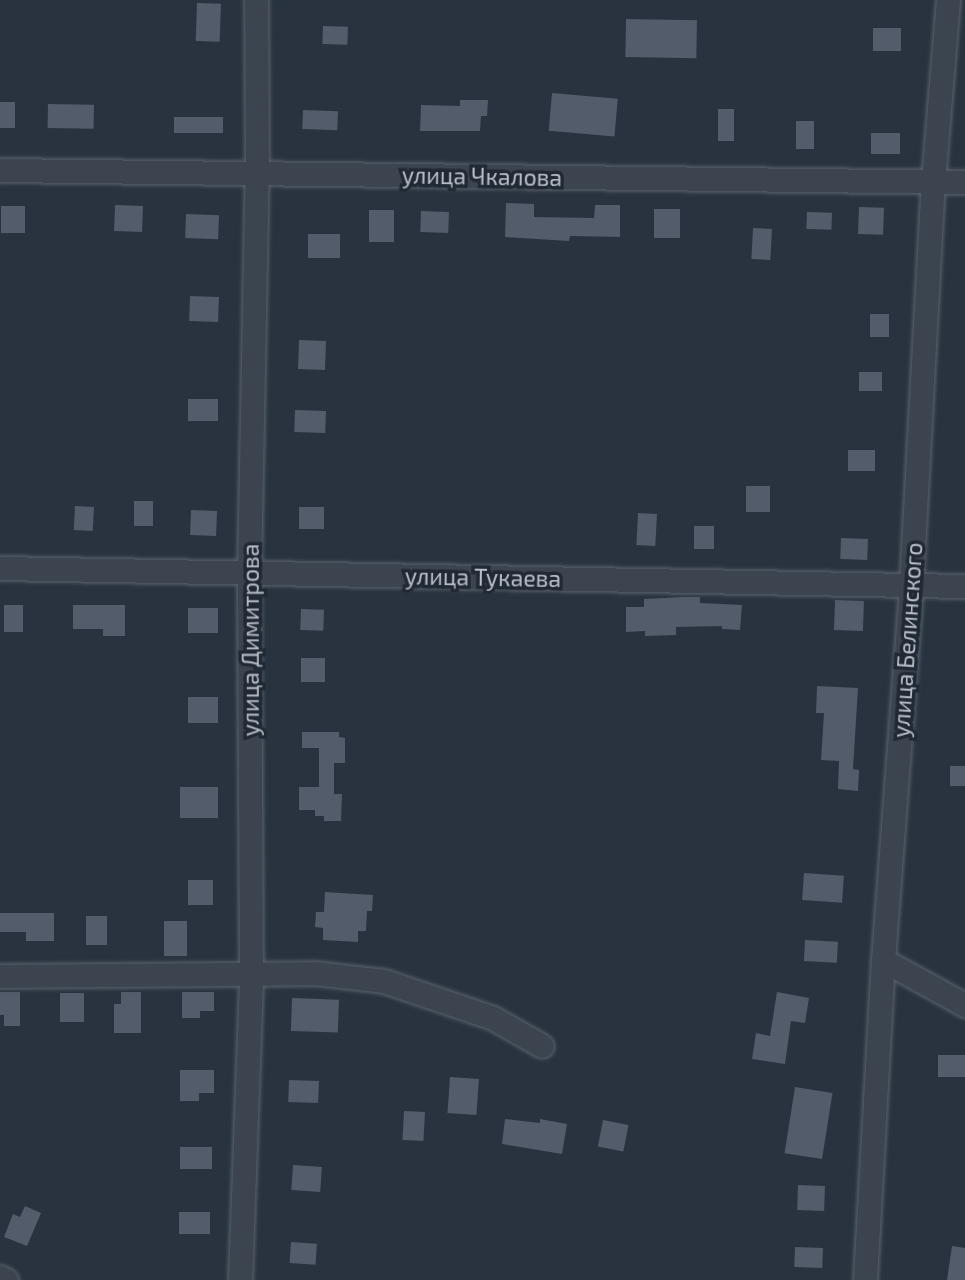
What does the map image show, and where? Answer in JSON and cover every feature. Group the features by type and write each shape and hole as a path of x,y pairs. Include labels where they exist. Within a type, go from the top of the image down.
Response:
{"street":[{"name":"улица Димитрова","path":"240,1280 251,974 249,573 257,173 256,0"},
{"name":"улица Белинского","path":"865,1280 883,960 911,585 933,182 948,0"},
{"name":"улица Чкалова","path":"0,170 965,182"},
{"name":"улица Тукаева","path":"0,568 965,586"},
{"path":"883,960 965,1005"},
{"path":"0,976 314,973 384,981 493,1018 542,1046"},
{"path":"0,1278 6,1280"}],"building":[{"path":"197,3 221,4 220,42 196,41"},
{"path":"626,19 697,20 696,58 625,57"},
{"path":"323,26 348,27 347,45 322,44"},
{"path":"873,28 901,28 901,51 873,51"},
{"path":"552,93 618,99 614,137 549,131"},
{"path":"460,100 488,100 487,116 481,116 480,131 420,131 421,105 460,106"},
{"path":"0,102 15,102 15,128 0,128"},
{"path":"48,104 94,105 94,129 48,128"},
{"path":"718,109 734,109 734,141 718,141"},
{"path":"303,110 338,111 337,130 302,129"},
{"path":"174,117 223,117 223,133 174,133"},
{"path":"796,121 814,121 814,149 796,149"},
{"path":"871,133 900,133 900,154 871,154"},
{"path":"506,203 534,204 534,217 594,218 595,205 620,205 620,237 570,236 569,241 505,237"},
{"path":"115,205 143,206 142,232 114,231"},
{"path":"1,206 25,206 25,233 1,233"},
{"path":"859,207 884,208 883,235 858,234"},
{"path":"654,209 680,209 680,238 654,238"},
{"path":"369,210 394,210 394,242 369,242"},
{"path":"421,211 449,212 448,233 420,232"},
{"path":"807,212 832,213 831,230 806,229"},
{"path":"186,214 219,215 218,239 185,238"},
{"path":"753,228 772,229 770,260 751,259"},
{"path":"308,234 340,234 340,258 308,258"},
{"path":"190,296 219,297 218,322 189,321"},
{"path":"870,314 889,314 889,337 870,337"},
{"path":"299,340 326,341 325,370 298,369"},
{"path":"859,372 882,372 882,391 859,391"},
{"path":"188,399 218,399 218,421 188,421"},
{"path":"295,410 326,411 325,433 294,432"},
{"path":"848,450 875,450 875,471 848,471"},
{"path":"746,486 770,486 770,512 746,512"},
{"path":"134,501 153,501 153,526 134,526"},
{"path":"75,506 94,507 93,531 74,530"},
{"path":"299,507 324,507 324,529 299,529"},
{"path":"191,510 217,511 216,536 190,535"},
{"path":"638,513 657,514 655,546 636,545"},
{"path":"694,526 714,526 714,549 694,549"},
{"path":"841,538 868,539 867,560 840,559"},
{"path":"700,597 700,603 742,605 740,630 722,629 722,626 676,627 676,635 645,636 645,631 626,632 626,607 644,607 644,599"},
{"path":"835,600 864,601 863,631 834,630"},
{"path":"4,605 23,605 23,632 4,632"},
{"path":"73,605 125,605 125,636 103,636 103,629 73,629"},
{"path":"188,608 218,608 218,633 188,633"},
{"path":"301,609 324,610 323,631 300,630"},
{"path":"301,658 325,658 325,682 301,682"},
{"path":"817,686 858,688 853,769 859,770 858,791 838,789 839,761 821,760 824,713 816,713"},
{"path":"188,697 218,697 218,723 188,723"},
{"path":"302,732 339,732 339,737 345,738 345,763 334,763 334,794 342,794 341,821 324,821 324,816 315,816 315,810 299,810 299,787 319,787 319,748 302,748"},
{"path":"950,766 965,766 965,786 950,786"},
{"path":"180,787 218,787 218,818 180,818"},
{"path":"804,873 844,876 842,903 802,900"},
{"path":"188,880 213,880 213,905 188,905"},
{"path":"325,892 373,895 372,911 367,911 366,931 358,931 358,942 323,940 323,928 315,927 316,912 324,912"},
{"path":"0,913 54,913 54,941 26,941 26,932 0,932"},
{"path":"86,916 107,916 107,945 86,945"},
{"path":"164,921 187,921 187,956 164,956"},
{"path":"805,940 838,942 837,963 804,961"},
{"path":"0,992 20,992 20,1026 4,1026 4,1015 0,1015"},
{"path":"121,992 141,992 141,1033 114,1033 114,1004 121,1004"},
{"path":"182,992 214,992 214,1011 200,1011 200,1018 182,1018"},
{"path":"777,992 809,998 805,1023 791,1021 785,1064 752,1059 756,1033 770,1036"},
{"path":"60,993 84,993 84,1022 60,1022"},
{"path":"292,998 339,1000 338,1033 291,1031"},
{"path":"938,1055 965,1055 965,1077 938,1077"},
{"path":"180,1070 214,1070 214,1093 199,1093 199,1101 180,1101"},
{"path":"450,1077 479,1079 476,1115 447,1113"},
{"path":"289,1080 319,1081 318,1103 288,1102"},
{"path":"795,1087 833,1093 822,1159 785,1153"},
{"path":"404,1111 425,1112 423,1141 402,1140"},
{"path":"505,1119 540,1123 540,1119 567,1124 562,1154 502,1144"},
{"path":"603,1120 629,1125 623,1151 598,1147"},
{"path":"180,1147 212,1147 212,1169 180,1169"},
{"path":"293,1165 322,1167 320,1192 291,1190"},
{"path":"798,1185 825,1186 824,1211 797,1210"},
{"path":"25,1206 41,1213 27,1246 4,1237 13,1214 20,1217"},
{"path":"179,1212 210,1212 210,1234 179,1234"},
{"path":"291,1242 317,1244 315,1265 290,1263"},
{"path":"952,1246 965,1248 965,1280 947,1280"},
{"path":"795,1247 823,1248 822,1268 794,1267"}]}
